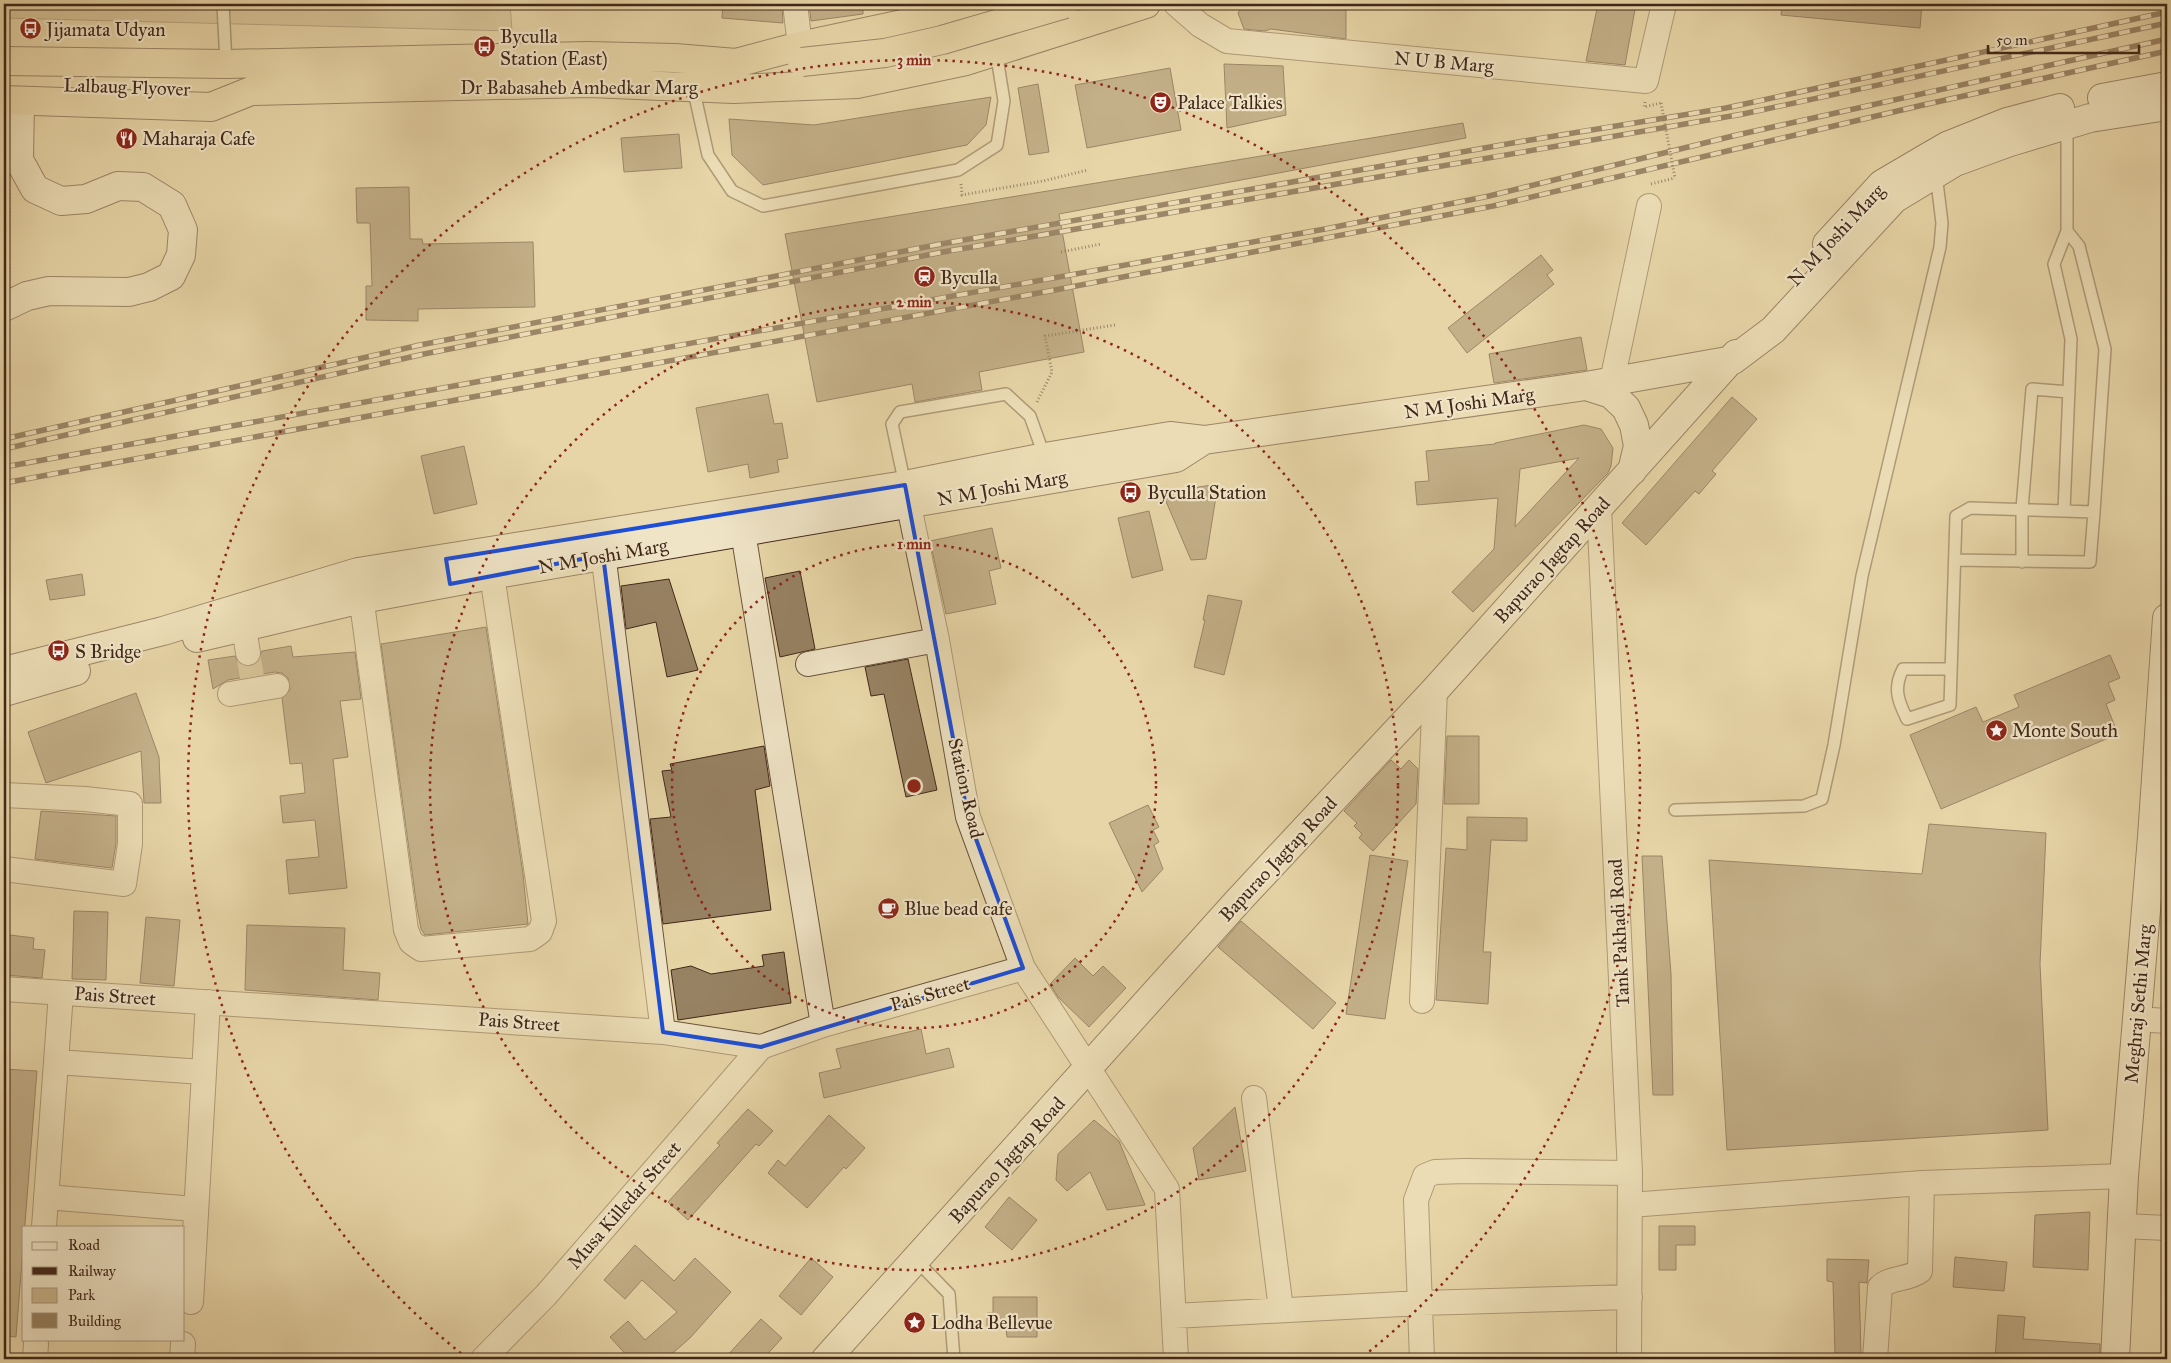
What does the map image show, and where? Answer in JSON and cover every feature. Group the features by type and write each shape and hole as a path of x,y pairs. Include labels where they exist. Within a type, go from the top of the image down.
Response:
{"highway":[{"path":"801,54 913,13 979,4"},
{"path":"801,54 885,53 942,40 1065,4"},
{"name":"Dr Babasaheb Ambedkar Marg","path":"9,95 211,107 251,90 589,83 734,89 857,84 966,61 1146,4"},
{"path":"4,45 196,49 226,64"},
{"name":"Lalbaug Flyover","path":"4,61 226,64 588,56 675,58 736,63 801,54"},
{"name":"Lalbaug Flyover","path":"9,95 251,90"}],"main road":[{"path":"6,306 27,296 49,291 102,293 135,290 171,276 181,255 183,230 172,206 143,187 118,186 86,199 61,201 35,189 19,160 9,95"},
{"name":"N M Joshi Marg","path":"1932,166 1947,146 2007,122 2088,100 2167,101"},
{"name":"N M Joshi Marg","path":"4,692 168,645 244,630 362,599 448,571 907,495 1046,469 1176,458 1204,440 1599,384 1733,360 1760,317 1882,184 1932,166 1955,162 2010,142 2090,118 2167,101"},
{"name":"Bapurao Jagtap Road","path":"826,1359 1090,1068 1238,901 1435,690 1733,360"},
{"path":"1599,384 1626,408 1634,425 1638,446 1632,471"},
{"name":"N M Joshi Marg","path":"4,671 163,631 244,630 358,572 448,571 492,575 602,544 743,532 907,495"},
{"name":"Meghraj Sethi Marg","path":"2115,1359 2124,1176 2136,1020 2160,837 2167,618"}],"street":[{"path":"795,4 801,54"},
{"name":"N U B Marg","path":"1176,4 1200,25 1227,41 1646,81 1664,4"},
{"path":"1599,384 1649,206"},
{"name":"Station Road","path":"907,495 937,640 968,817 1022,968 1090,1068 1167,1189 1176,1359"},
{"name":"Tank Pakhadi Road","path":"1599,507 1630,1174 1629,1359"},
{"path":"743,532 823,1025"},
{"path":"602,544 663,1032"},
{"path":"358,572 406,930 411,942 421,950 530,939 540,932 544,921 492,575"},
{"path":"808,664 937,640"},
{"path":"230,694 253,687 277,686"},
{"path":"1422,1002 1435,690"},
{"path":"4,795 86,798 130,804 130,844 124,884 4,869"},
{"name":"Pais Street","path":"4,989 663,1032 761,1047 823,1025 1022,968"},
{"path":"44,1226 62,993"},
{"path":"192,1302 195,1209 208,1002"},
{"path":"2136,1020 2167,1021"},
{"name":"Musa Killedar Street","path":"483,1359 546,1295 761,1047"},
{"path":"56,1062 204,1072"},
{"path":"1254,1098 1281,1309"},
{"path":"1422,1359 1416,1200 1425,1176 1435,1172 1465,1171 1630,1174"},
{"path":"1630,1205 1922,1183 2124,1176"},
{"path":"1875,1359 1880,1287 1887,1282 1912,1276 1920,1271 1922,1183"},
{"path":"46,1197 195,1209"},
{"path":"2123,1226 2167,1228"},
{"path":"1174,1316 1421,1303 1630,1298"}],"lane":[{"path":"223,4 226,64"},
{"path":"693,87 708,155 732,191 763,206 958,170 997,145 1004,100 996,51"},
{"path":"2064,511 2071,339 2054,264 2067,231 2067,125"},
{"path":"1675,810 1804,806 1822,798 1834,745 1862,576 1940,247 1942,223 1932,166"},
{"path":"1955,560 2090,562 2105,349 2079,246 2067,231"},
{"path":"2022,562 2022,509 2032,389 2069,392"},
{"path":"907,495 892,424 900,412 1006,394 1030,416 1046,469"},
{"path":"1951,668 1903,669 1898,678 1897,699 1908,719 1950,705 1956,516 1970,508 2094,512"},
{"path":"916,1260 949,1294 954,1359"}],"path":[{"path":"1661,103 1675,178"},
{"path":"958,170 962,195 1088,170"},
{"path":"6,306 9,184 27,175"},
{"path":"1061,252 1101,244"},
{"path":"1030,416 1052,372 1045,336 1115,325"}],"highlighted area":[{"path":"905,485 968,817 1023,968 761,1047 663,1032 603,555 450,584 446,559"}],"green space":[{"path":"4,4 510,4 512,31 4,18"}],"building":[{"path":"723,4 782,4 783,23 722,18"},
{"path":"809,4 863,4 863,14 811,21"},
{"path":"1244,4 1346,4 1346,39 1271,29 1265,31 1244,29 1238,13"},
{"path":"1598,4 1636,4 1625,65 1586,61"},
{"path":"1782,4 1922,4 1920,28 1781,15"},
{"path":"1224,64 1283,66 1286,115 1227,128"},
{"path":"1170,68 1181,130 1087,148 1075,85"},
{"path":"1038,84 1049,152 1029,155 1018,88"},
{"path":"991,97 986,125 967,145 763,185 732,155 729,119 814,125"},
{"path":"1463,123 1466,138 1059,214 1084,352 979,372 982,390 915,402 912,384 817,402 785,234"},
{"path":"679,134 682,168 624,172 621,138"},
{"path":"409,187 410,239 422,239 423,244 533,242 535,307 418,309 418,321 366,320 366,286 372,286 370,223 357,223 356,188"},
{"path":"1541,255 1553,270 1547,275 1554,284 1467,353 1448,328"},
{"path":"1581,337 1587,370 1494,383 1489,354"},
{"path":"768,394 774,424 782,423 788,458 777,460 779,472 750,478 748,464 708,472 696,408"},
{"path":"1732,397 1757,419 1712,471 1716,474 1699,494 1695,491 1646,545 1622,523"},
{"path":"1584,425 1601,429 1613,448 1611,466 1608,473 1473,612 1452,592 1494,549 1498,498 1417,505 1415,482 1429,481 1426,451 1495,443","holes":["1579,458 1515,527 1520,469"]},
{"path":"464,446 477,504 434,514 421,456"},
{"path":"1218,484 1206,559 1191,560 1165,499 1170,498 1168,492"},
{"path":"1149,511 1163,570 1132,578 1118,518"},
{"path":"992,528 1001,568 989,571 996,604 946,614 930,541"},
{"path":"800,571 815,649 780,657 765,578"},
{"path":"82,574 85,595 50,600 46,580"},
{"path":"669,579 698,670 667,677 656,622 626,629 621,586"},
{"path":"1208,595 1242,601 1224,675 1194,667 1205,620 1203,620"},
{"path":"486,627 523,874 528,924 425,935 421,929 417,908 381,644"},
{"path":"291,646 293,657 355,652 361,699 340,701 348,757 333,759 347,888 289,894 286,860 319,857 315,820 283,823 280,796 305,793 302,763 290,764 282,698 290,690 288,678 282,673 275,672 228,680 213,689 208,660 235,656 238,662 250,667 257,663 262,651"},
{"path":"2110,655 2120,678 2108,683 2115,700 2106,704 2118,734 1941,809 1910,735 1976,707 1983,722 2019,707 2014,695"},
{"path":"908,659 937,790 906,797 884,694 871,696 865,667"},
{"path":"136,693 159,757 161,803 144,803 141,751 46,783 28,732"},
{"path":"1447,736 1479,736 1479,804 1444,804"},
{"path":"764,746 770,786 755,790 771,910 663,924 650,819 671,817 662,771 672,770 670,764"},
{"path":"1391,760 1401,769 1409,760 1418,769 1416,804 1373,851 1359,838 1362,834 1354,826 1357,823 1344,811"},
{"path":"1148,805 1159,827 1153,830 1159,842 1154,845 1163,869 1142,892 1109,823"},
{"path":"41,811 116,816 116,843 112,868 35,859"},
{"path":"1467,817 1527,818 1527,841 1491,840 1483,952 1491,952 1488,1004 1436,1000 1446,848 1467,850"},
{"path":"1929,824 2046,833 2040,964 2048,1130 1727,1150 1709,860 1922,874"},
{"path":"1370,855 1408,861 1385,1019 1346,1014"},
{"path":"1642,856 1662,856 1671,974 1673,1095 1653,1095"},
{"path":"74,911 108,912 106,980 72,979"},
{"path":"146,917 180,920 174,986 140,983"},
{"path":"1241,921 1336,1003 1313,1029 1218,947"},
{"path":"247,925 345,928 343,970 380,973 378,1000 245,990"},
{"path":"10,935 34,938 33,949 45,950 42,978 5,975"},
{"path":"784,952 791,1003 678,1020 671,970 691,966 711,974 764,966 762,955"},
{"path":"1075,958 1093,976 1103,966 1126,988 1089,1027 1058,997 1050,984"},
{"path":"921,1029 926,1054 949,1048 954,1067 824,1098 819,1073 841,1068 836,1049"},
{"path":"4,1069 37,1071 25,1226 22,1226 22,1261 16,1337 4,1336"},
{"path":"1235,1107 1246,1171 1199,1180 1193,1148"},
{"path":"748,1109 773,1131 759,1146 756,1144 688,1220 668,1202 720,1145 717,1143"},
{"path":"829,1115 865,1148 846,1169 844,1167 807,1208 768,1173 778,1160 785,1166"},
{"path":"1094,1120 1119,1141 1145,1205 1107,1210 1090,1172 1067,1191 1056,1180 1058,1154"},
{"path":"1009,1197 1037,1220 1012,1250 985,1227"},
{"path":"2090,1212 2088,1270 2033,1267 2035,1215"},
{"path":"1659,1226 1695,1226 1695,1245 1676,1245 1676,1270 1659,1270"},
{"path":"635,1245 674,1281 695,1258 731,1292 690,1338 666,1359 630,1359 610,1337 628,1321 645,1340 677,1312 642,1280 625,1299 604,1280"},
{"path":"1955,1257 2007,1262 2004,1291 1953,1287"},
{"path":"811,1258 833,1277 801,1315 779,1296"},
{"path":"1827,1259 1869,1260 1867,1283 1859,1282 1861,1354 1835,1355 1833,1282 1827,1281"},
{"path":"993,1297 1037,1297 1037,1337 1007,1337 1006,1329 987,1329 987,1313 993,1313"},
{"path":"1998,1315 2025,1317 2023,1339 2100,1344 2100,1359 1995,1359"},
{"path":"761,1319 782,1338 763,1359 724,1359"}],"tunnel":[{"path":"248,653 253,683"}],"railway":[{"path":"4,439 420,345 941,244 1524,141 1726,108 2167,12"},
{"path":"4,449 424,354 943,252 1743,114 2167,23"},
{"path":"4,467 1325,229 1489,196 1737,135 2167,39"},
{"path":"4,483 1055,290 1493,206 1923,105 2167,51"}],"place":[{"name":"Jijamata Udyan","path":"30,29"},
{"name":"Byculla Station (East)","path":"484,47"},
{"name":"Palace Talkies","path":"1161,102"},
{"name":"Maharaja Cafe","path":"126,138"},
{"name":"Byculla","path":"924,277"},
{"name":"Byculla Station","path":"1131,492"},
{"name":"S Bridge","path":"59,651"},
{"name":"Monte South","path":"1996,730"},
{"name":"Blue bead cafe","path":"888,908"},
{"name":"Lodha Bellevue","path":"915,1322"}]}
